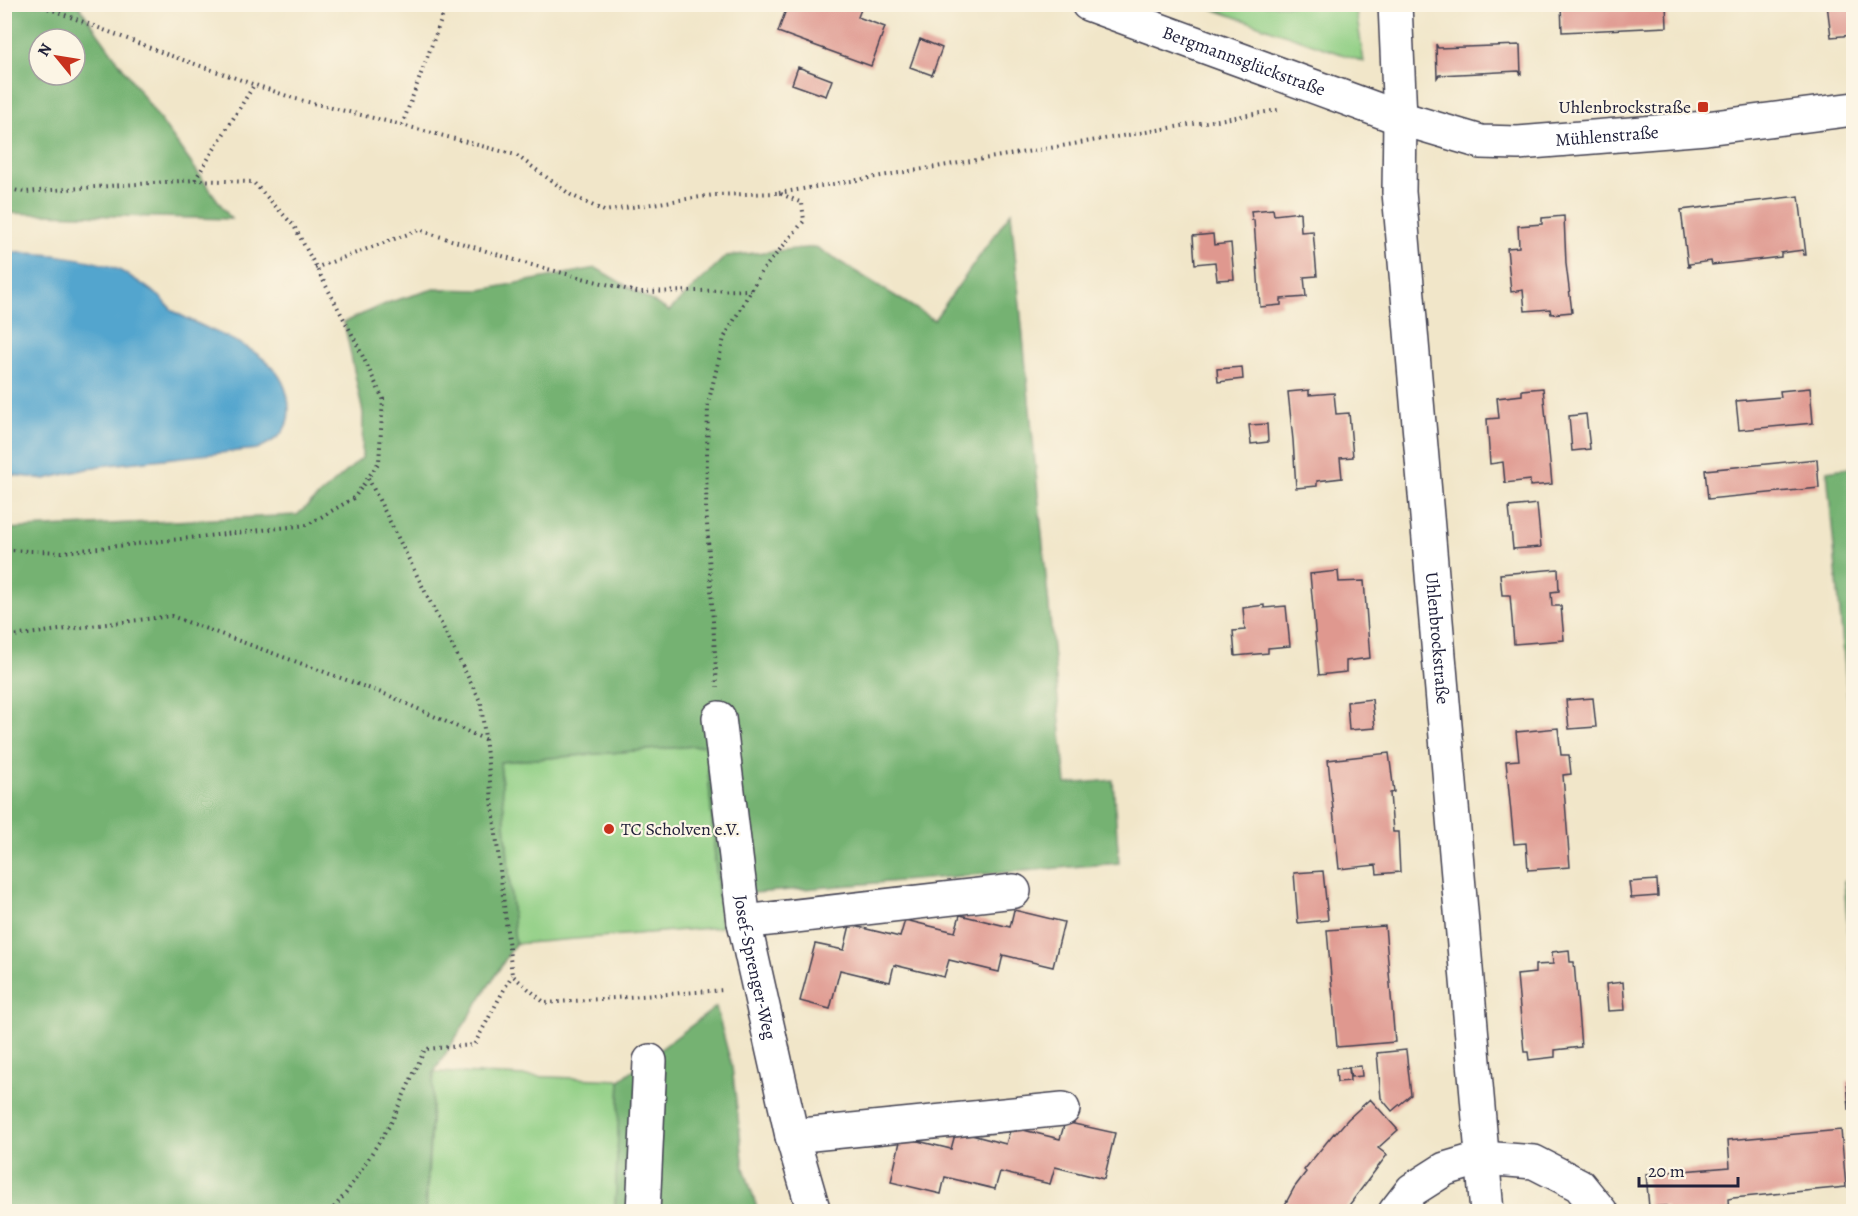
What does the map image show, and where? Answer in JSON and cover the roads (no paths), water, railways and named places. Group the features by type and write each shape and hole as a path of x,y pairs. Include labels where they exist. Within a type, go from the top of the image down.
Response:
{"street":[{"name":"Bergmannsglückstraße","path":"1088,4 1400,118"},
{"name":"Uhlenbrockstraße","path":"1395,4 1400,118 1400,203 1487,1212"},
{"name":"Mühlenstraße","path":"1400,118 1480,142 1518,143 1706,128 1854,109"},
{"name":"Josef-Sprenger-Weg","path":"719,718 744,922 792,1136 814,1212"},
{"path":"744,922 1014,891"},
{"path":"643,1212 650,1061"},
{"path":"792,1136 1063,1109"},
{"path":"1395,1212 1412,1190 1445,1169 1482,1158 1534,1162 1579,1185 1601,1212"}],"water":[{"path":"5,252 46,254 112,267 130,276 161,298 175,312 247,348 264,359 277,373 286,390 289,410 284,430 270,443 257,449 99,466 45,479 5,474"}],"place":[{"name":"Uhlenbrockstraße","path":"1703,107"},
{"name":"TC Scholven e.V.","path":"609,829"}]}
